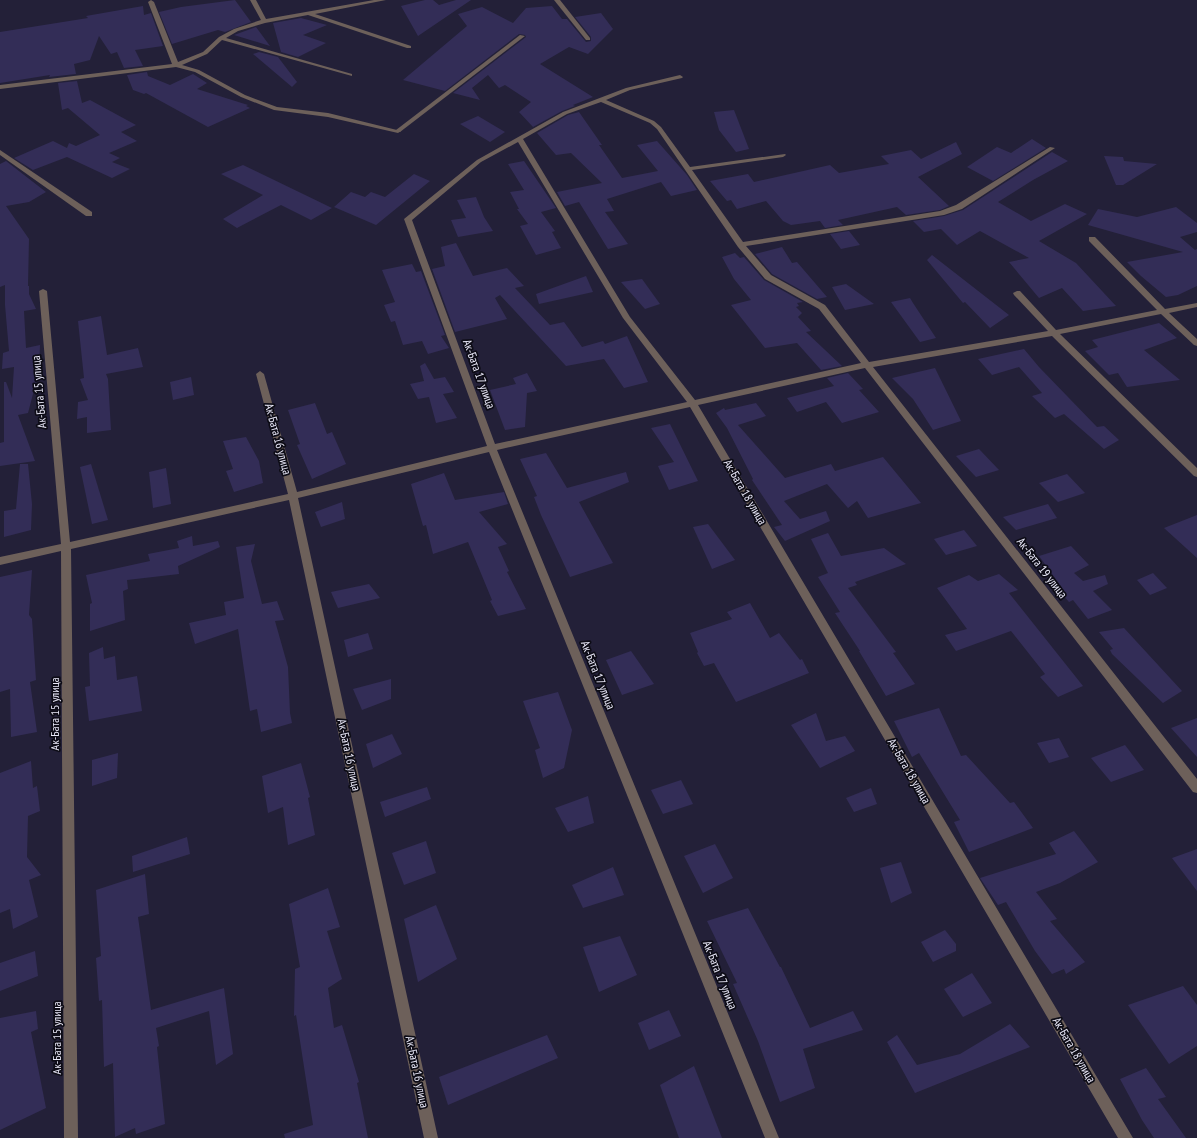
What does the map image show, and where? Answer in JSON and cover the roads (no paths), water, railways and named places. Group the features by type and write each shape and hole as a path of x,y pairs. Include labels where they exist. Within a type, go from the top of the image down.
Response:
{"street":[{"path":"253,0 264,21"},
{"path":"0,87 176,65 205,53 221,38 236,30 264,21 364,1 383,0"},
{"path":"557,0 588,39"},
{"path":"151,2 176,65"},
{"path":"308,13 409,47"},
{"path":"176,65 197,71 243,96 276,108 328,115 398,131 522,36"},
{"path":"221,38 350,75"},
{"path":"520,139 565,114 628,89 680,77"},
{"name":"Ак-Бата 19 улица","path":"602,100 652,122 659,128 741,245 768,277 822,307 1197,788"},
{"name":"Ак-Бата 17 улица","path":"520,139 479,161 408,219 492,448 772,1138"},
{"name":"Ак-Бата 18 улица","path":"520,139 627,318 694,404 1126,1138"},
{"path":"741,245 941,213 959,207 1052,148"},
{"path":"0,152 89,214"},
{"path":"688,170 783,155"},
{"path":"1092,239 1163,312 1197,343"},
{"name":"Ак-Бата 15 улица","path":"43,291 66,548 71,1138"},
{"path":"1017,293 1054,333 1197,474"},
{"path":"0,561 66,548 293,496 492,448 694,404 866,364 1054,333 1197,305"},
{"name":"Ак-Бата 16 улица","path":"260,374 293,496 431,1138"}]}
